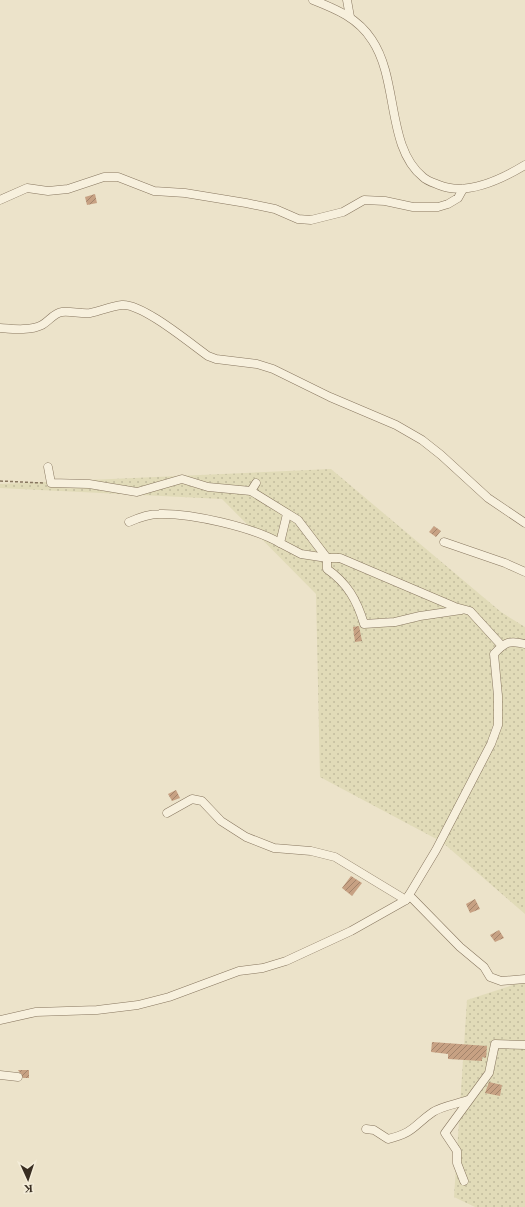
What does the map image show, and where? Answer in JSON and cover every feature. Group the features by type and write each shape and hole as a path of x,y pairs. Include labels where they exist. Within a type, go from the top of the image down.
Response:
{"street":[{"path":"313,0 342,11 350,16 372,39 384,64 400,138 414,169 424,179 446,188 463,189 512,173 525,164"},
{"path":"347,0 350,16"},
{"path":"0,200 27,188 48,191 68,189 104,177 118,177 154,191 185,193 246,203 274,209 298,219 311,220 343,212 364,200 385,201 413,207 438,207 448,204 458,198 463,189"},
{"path":"0,328 32,328 43,324 56,314 63,312 90,313 124,305 138,308 208,356 216,359 257,364 273,369 330,397 396,425 422,440 441,454 488,498 525,523"},
{"path":"48,467 51,483 100,485 137,492 182,479 208,487 251,491 298,520 327,558 327,569 351,591 359,606 364,624 395,622 420,616 464,610"},
{"path":"251,491 256,483"},
{"path":"129,522 157,514 187,515 268,536 301,554 327,558 340,558 464,610 470,611 502,646"},
{"path":"280,543 287,514"},
{"path":"444,542 505,563 525,572"},
{"path":"0,1020 36,1012 97,1010 138,1005 168,997 239,971 263,968 286,962 351,931 408,898 436,850 491,744 498,725 498,696 494,654 502,646 512,641 525,644"},
{"path":"167,813 192,799 202,801 221,821 246,837 274,848 311,851 335,857 408,898 460,947 480,963 490,977 500,981 525,979"},
{"path":"464,1181 457,1163 457,1151 445,1133 489,1073 492,1045 525,1044"},
{"path":"0,1076 18,1078"},
{"path":"366,1128 374,1130 388,1139 399,1136 412,1130 434,1112 468,1100"}],"path":[{"path":"0,481 51,483"}],"shaded area":[{"path":"331,469 501,612 525,627 525,914 442,842 320,777 316,594 222,499 0,488 0,484"},
{"path":"525,981 525,1207 475,1207 454,1197 467,1000"}],"building":[{"path":"95,194 97,203 87,205 85,197"},
{"path":"434,526 441,531 436,537 429,532"},
{"path":"359,626 362,641 355,642 353,627"},
{"path":"176,790 180,798 172,801 168,794"},
{"path":"351,876 362,883 352,896 342,888"},
{"path":"475,899 480,909 470,913 466,904"},
{"path":"499,930 504,938 495,942 490,935"},
{"path":"432,1042 487,1046 486,1058 482,1057 482,1061 448,1059 448,1054 431,1052"},
{"path":"18,1070 29,1070 29,1078 23,1078"},
{"path":"489,1082 502,1085 500,1096 485,1093"}]}
